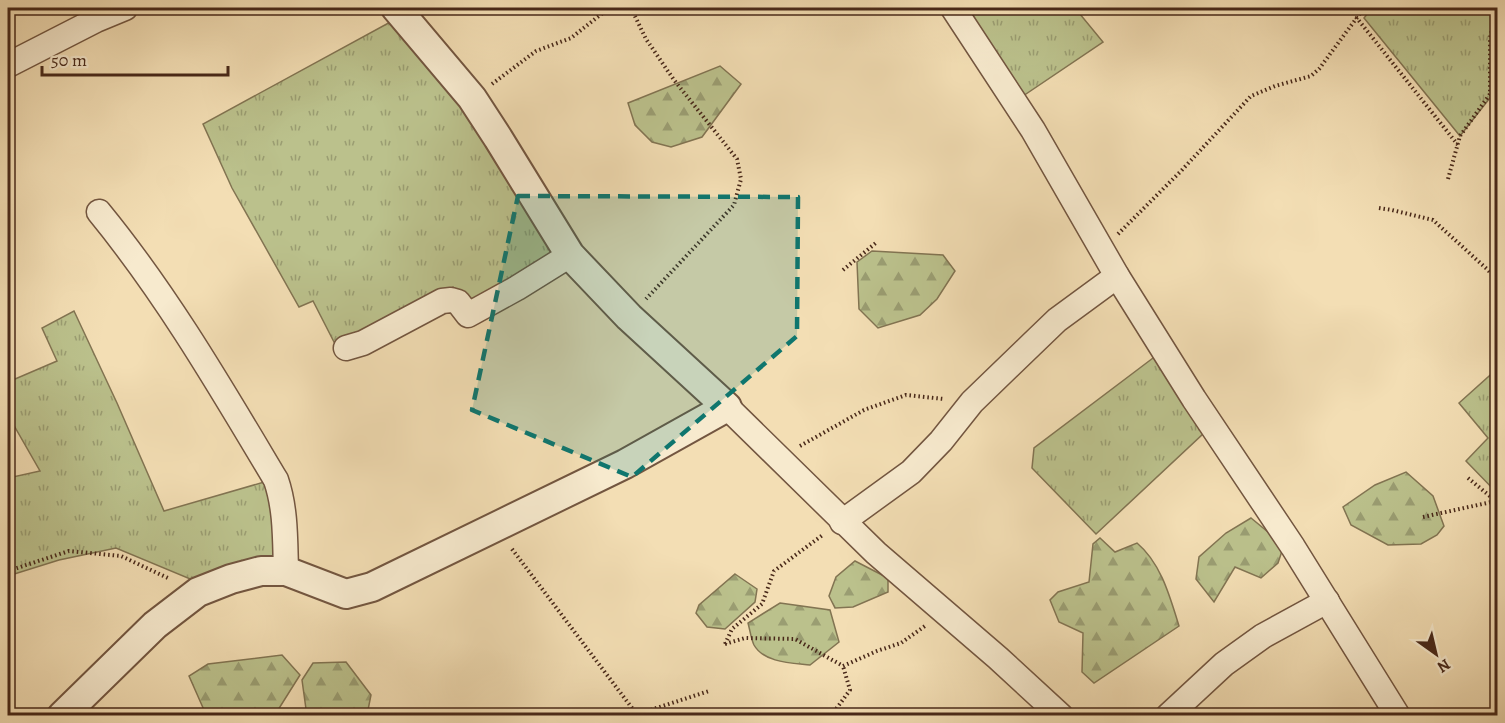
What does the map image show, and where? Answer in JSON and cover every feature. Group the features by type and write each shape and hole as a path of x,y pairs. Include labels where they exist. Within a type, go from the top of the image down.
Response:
{"street":[{"path":"8,64 125,8"},
{"path":"396,8 472,98 570,255 629,317 727,407 842,522 1061,716"},
{"path":"953,8 1033,129 1117,276 1194,399 1327,601 1398,716"},
{"path":"99,212 169,307 214,376 276,480 282,496 286,571"},
{"path":"346,348 363,344 442,302 451,300 458,302 468,315 570,255"},
{"path":"842,522 911,472 941,441 972,402 1057,320 1117,276"},
{"path":"62,716 155,625 198,592 231,579 261,571 286,571 346,594 372,587 625,464 727,407"},
{"path":"1168,716 1224,664 1263,636 1327,601"}],"path":[{"path":"472,98 536,51 571,38 609,8"},
{"path":"629,317 734,205 741,179 737,159 674,80 646,39 631,8"},
{"path":"1448,179 1460,135 1490,94 1490,38 1497,8"},
{"path":"1102,250 1188,164 1251,96 1275,86 1311,76 1319,69 1363,9"},
{"path":"1356,17 1458,145"},
{"path":"1379,208 1433,220 1488,270 1497,282"},
{"path":"843,270 878,242"},
{"path":"777,457 864,410 906,395 972,402"},
{"path":"1468,478 1497,501"},
{"path":"1423,517 1497,501"},
{"path":"831,716 850,690 843,666 795,639 745,638 726,645 732,629 762,604 774,571 842,522"},
{"path":"496,528 638,715 709,691"},
{"path":"8,571 69,551 121,556 198,592"},
{"path":"843,666 901,643 944,612"},
{"path":"622,716 632,707"}],"highlighted area":[{"path":"518,196 798,197 797,336 632,477 472,410"}],"green space":[{"path":"963,8 1075,8 1103,42 1020,98"},
{"path":"1372,8 1497,8 1497,89 1460,136 1364,18"},
{"path":"394,20 485,135 558,257 469,309 453,287 359,340 335,344 313,301 299,307 232,188 203,124"},
{"path":"720,66 741,84 702,137 671,147 652,142 635,125 628,103"},
{"path":"872,251 943,255 955,271 937,299 920,315 878,328 859,309 857,262"},
{"path":"74,311 164,511 271,480 277,557 195,581 116,548 59,560 8,576 8,478 40,471 8,415 8,382 57,361 42,328"},
{"path":"1157,355 1205,432 1096,534 1032,468 1034,448"},
{"path":"1497,369 1497,493 1466,461 1488,438 1459,403"},
{"path":"1406,472 1433,496 1444,526 1437,535 1421,544 1388,545 1351,525 1343,507 1375,485"},
{"path":"1251,518 1284,545 1278,563 1261,578 1235,567 1214,602 1196,579 1199,557 1226,533"},
{"path":"1100,538 1115,552 1137,543 1145,551 1164,581 1179,626 1094,683 1082,672 1083,633 1059,622 1050,600 1058,592 1089,582 1093,544"},
{"path":"855,561 888,578 888,592 853,607 835,608 829,596 836,577"},
{"path":"735,574 757,589 755,602 725,629 707,627 696,613 699,605"},
{"path":"780,603 830,610 839,642 810,665 787,663 765,655 754,645 748,623"},
{"path":"282,655 300,675 278,710 231,716 204,710 189,676 208,664"},
{"path":"346,662 371,695 367,715 312,715 306,709 302,680 313,663"}]}
